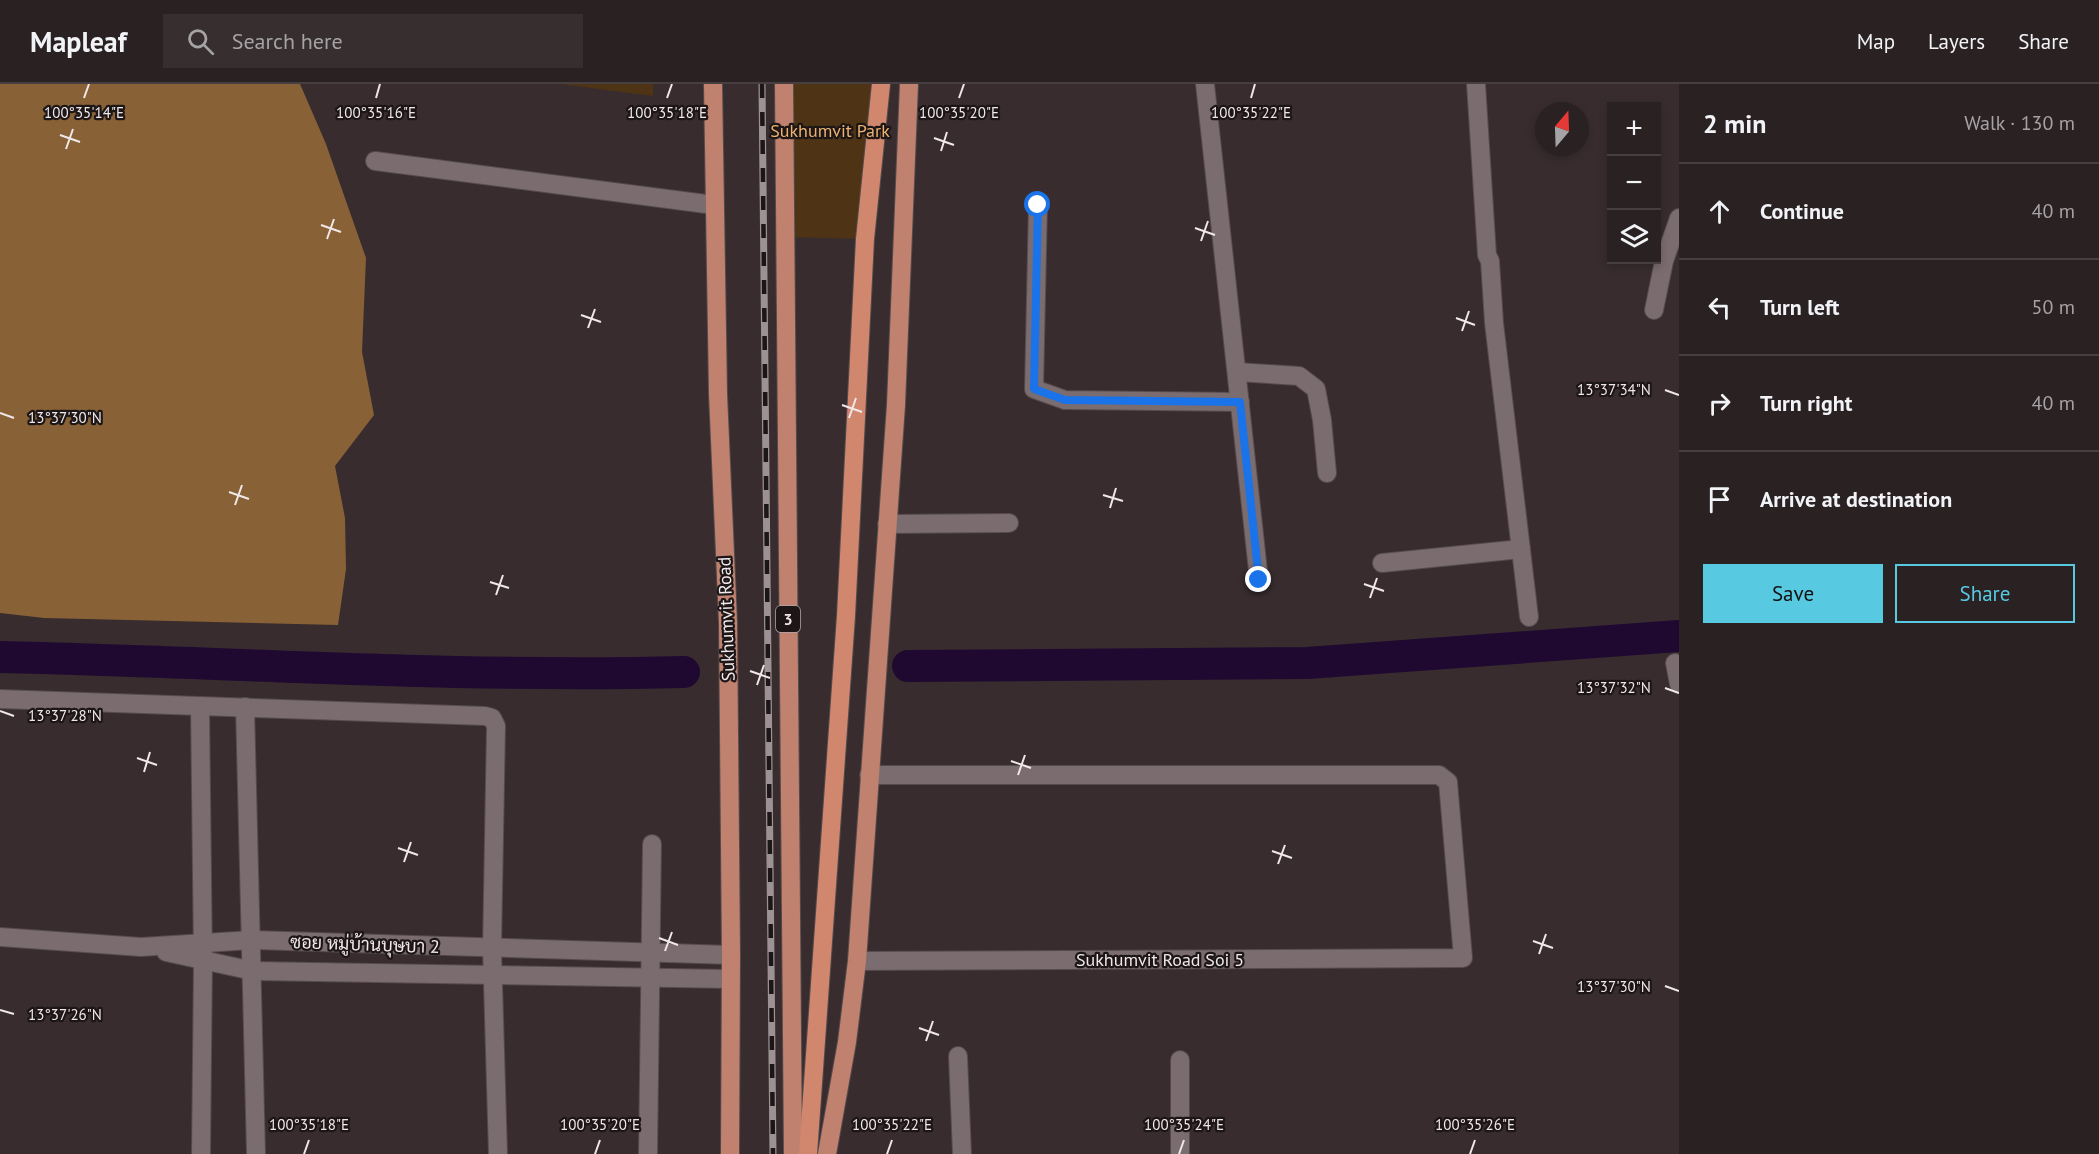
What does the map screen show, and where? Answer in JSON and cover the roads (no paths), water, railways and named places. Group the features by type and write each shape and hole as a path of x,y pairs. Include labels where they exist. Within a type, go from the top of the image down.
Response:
{"highway":[{"name":"Sukhumvit Road","path":"713,84 718,394 728,622 731,955 729,1154"},
{"name":"3","path":"784,84 793,1154"},
{"path":"808,1154 846,616 865,239 881,84"},
{"path":"827,1154 847,1042 857,961 868,776 896,405 909,84"}],"street":[{"path":"1205,84 1259,580"},
{"path":"1476,84 1487,255 1490,261 1494,323 1529,617"},
{"path":"375,161 714,205"},
{"path":"1038,205 1034,389 1065,400 1240,402"},
{"path":"1654,310 1664,261 1679,218"},
{"path":"1237,372 1299,376 1316,389 1322,420 1327,473"},
{"path":"887,524 1009,523"},
{"path":"1382,563 1521,549"},
{"path":"1674,663 1679,684"},
{"path":"0,699 492,718 496,726 492,975 498,1154"},
{"path":"200,706 203,951 201,1154"},
{"path":"245,707 256,1154"},
{"name":"Sukhumvit Road Soi 5","path":"857,961 1463,958 1448,782 1439,775 868,776"},
{"path":"648,1154 652,844"},
{"name":"ซอย หมู่บ้านบุษบา 2","path":"0,938 203,951 252,940 731,955"},
{"path":"203,951 253,970 730,979"},
{"path":"958,1056 962,1154"},
{"path":"1180,1060 1180,1154"}],"waterway":[{"path":"908,666 1307,663 1679,636"},
{"path":"0,657 513,673 684,672"}],"railway":[{"path":"762,84 773,1154"}],"park label":[{"name":"Sukhumvit Park","path":"830,130"}]}
